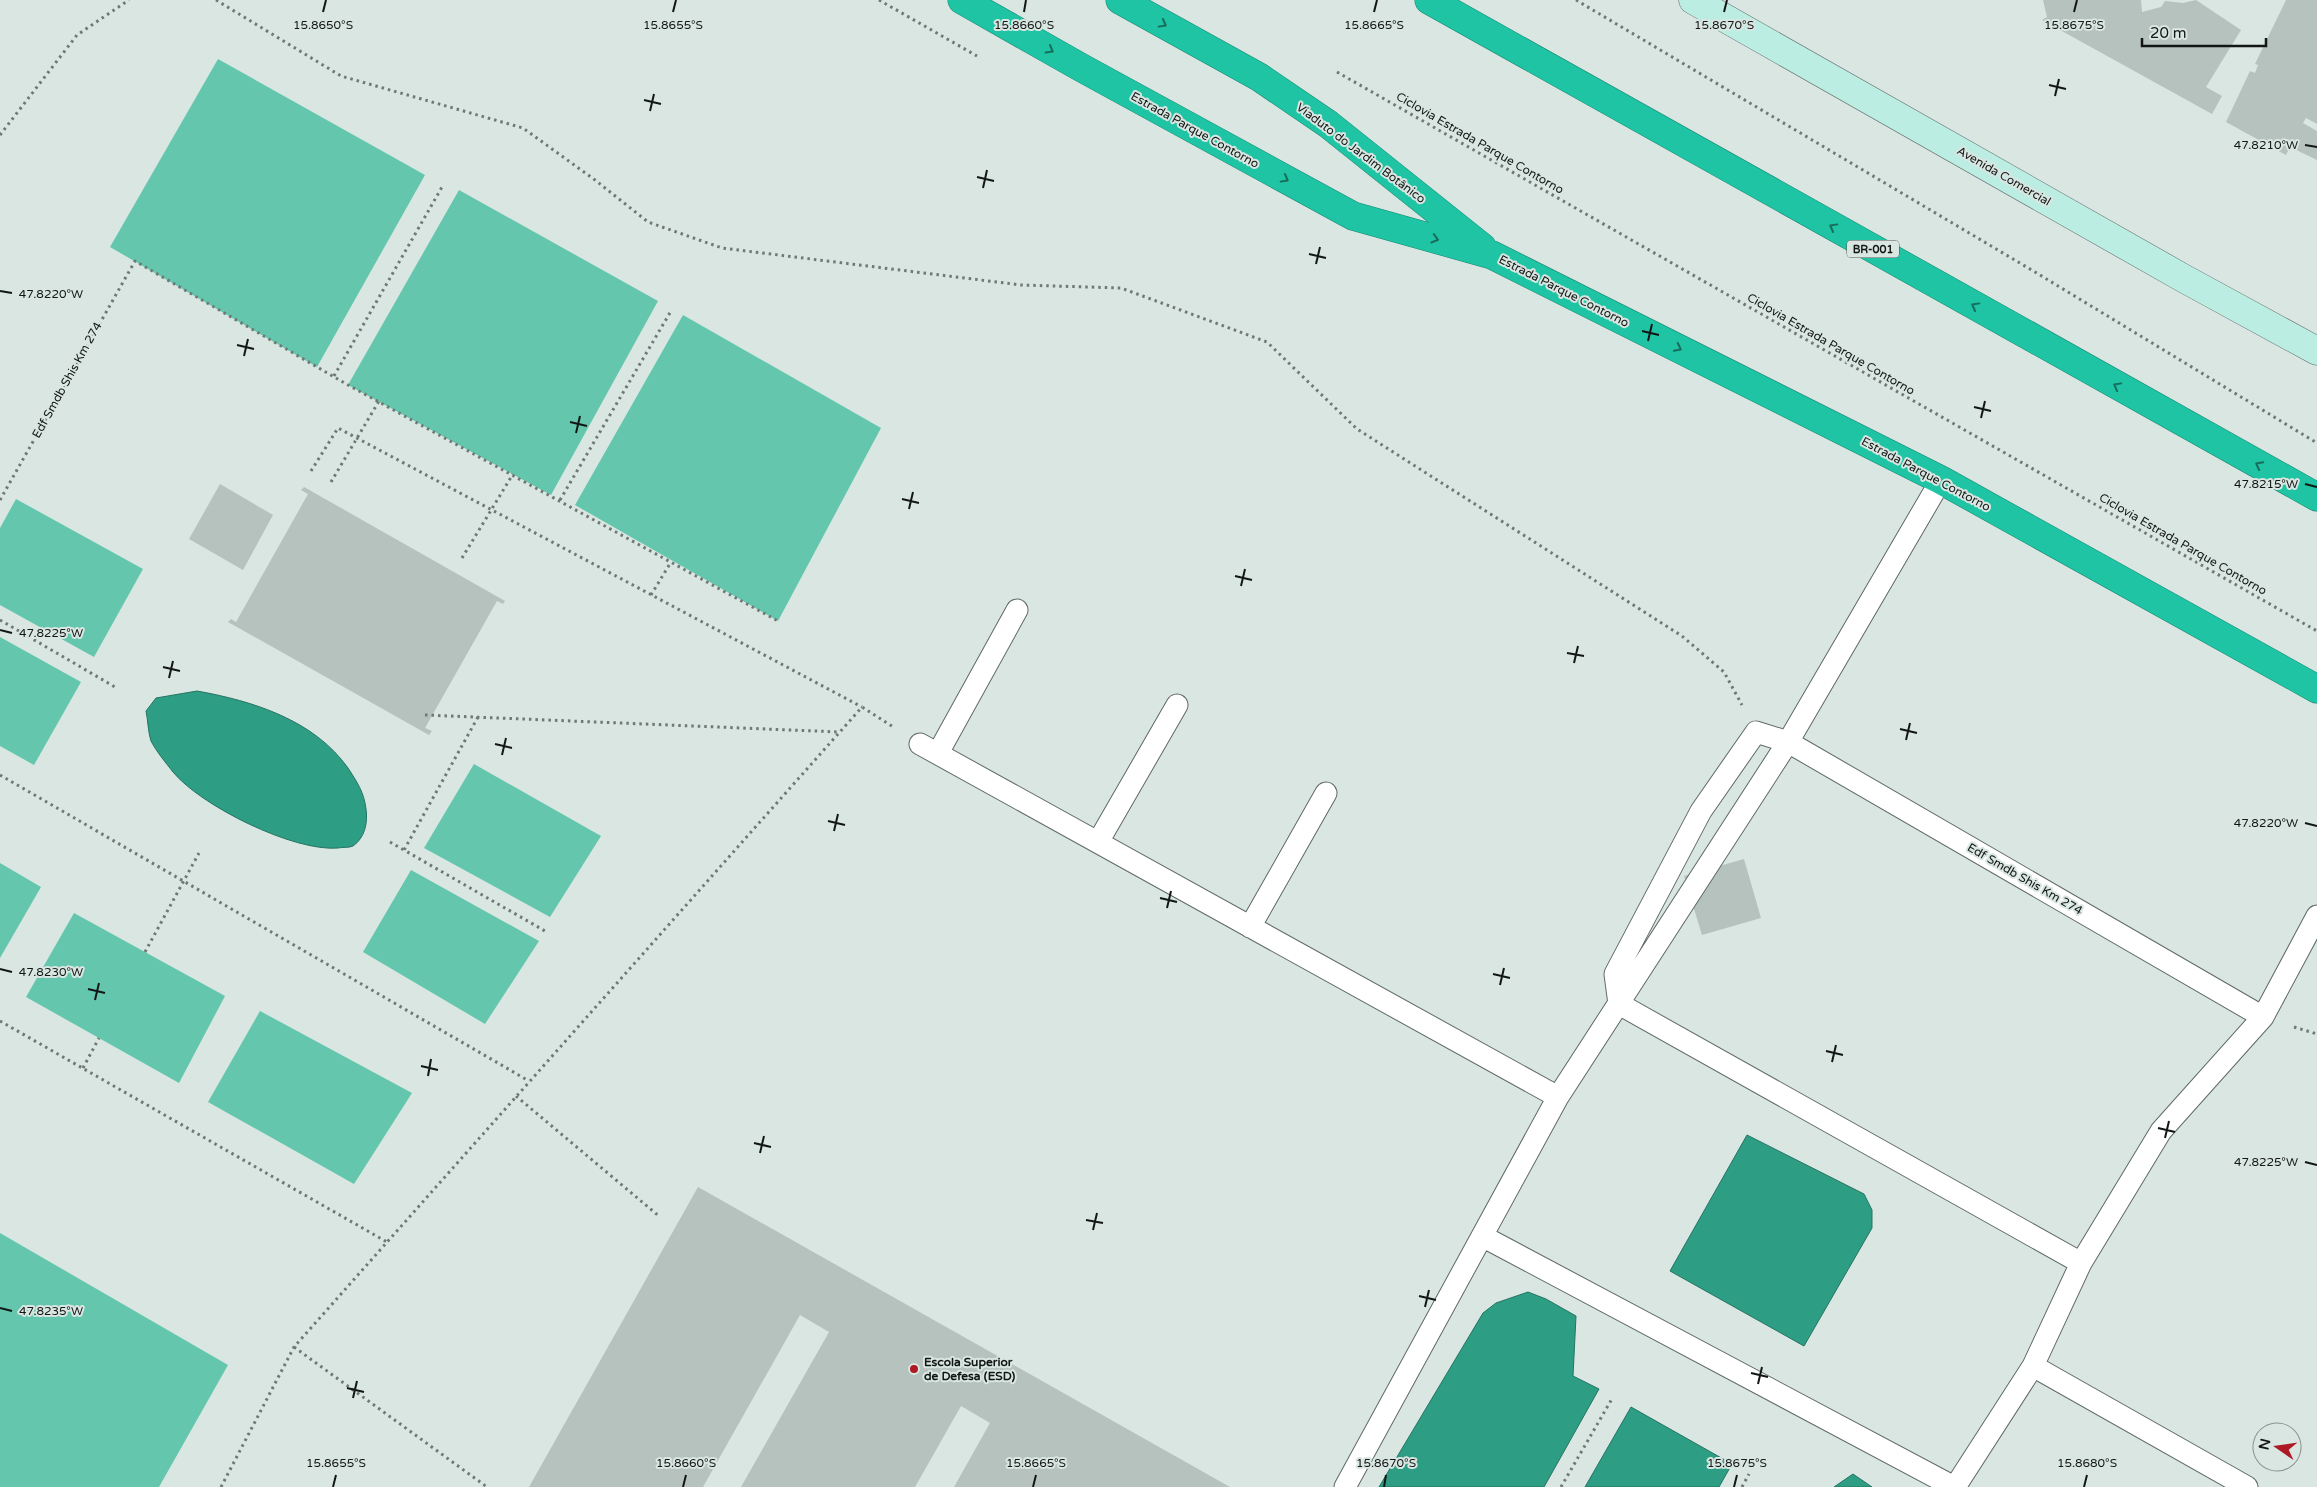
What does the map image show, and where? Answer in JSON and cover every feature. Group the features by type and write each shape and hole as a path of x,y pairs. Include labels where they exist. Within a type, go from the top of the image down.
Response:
{"highway":[{"name":"Estrada Parque Contorno","path":"962,0 1353,216 1492,255 1941,480 2317,689"},
{"name":"Viaduto do Jardim Botânico","path":"1120,0 1259,77 1328,124 1492,255"},
{"name":"BR-001","path":"1432,3 2317,496"}],"street":[{"name":"Avenida Comercial","path":"1693,0 2183,278 2317,351"}],"lane":[{"path":"1345,1487 1558,1096 1788,742 1941,480"},
{"path":"1017,610 929,749 1558,1096"},
{"path":"1098,842 1178,705"},
{"name":"Edf Smdb Shis Km 274","path":"1756,732 1788,742 2263,1016"},
{"path":"1619,1004 1615,974 1701,811 1756,732"},
{"path":"1250,926 1326,793"},
{"path":"1482,1236 1954,1487 2033,1366 2081,1263 2162,1132 2263,1016 2317,916"},
{"path":"1619,1004 2081,1263"},
{"path":"2033,1366 2247,1487"}],"path":[{"path":"0,135 77,35 129,0"},
{"path":"216,0 341,76 522,128 595,180 648,222 722,248 1022,285 1121,288 1267,342 1358,429 1682,636 1724,672 1756,732"},
{"path":"879,0 977,56"},
{"path":"1576,0 2035,272 2317,443"},
{"name":"Ciclovia Estrada Parque Contorno","path":"1337,72 2317,631"},
{"path":"442,187 334,376 778,622"},
{"name":"Edf Smdb Shis Km 274","path":"0,500 134,261 334,376"},
{"path":"560,500 671,311"},
{"path":"331,482 380,401"},
{"path":"311,471 338,428 862,707 929,749"},
{"path":"462,558 513,474"},
{"path":"652,595 671,562"},
{"path":"0,620 115,687"},
{"path":"221,1487 294,1347 862,707"},
{"path":"425,715 840,732"},
{"path":"404,850 478,717"},
{"path":"0,776 529,1081"},
{"path":"390,842 545,931"},
{"path":"145,952 200,854"},
{"path":"0,1021 387,1242"},
{"path":"83,1068 99,1038"},
{"path":"516,1096 660,1217"},
{"path":"294,1347 487,1487"},
{"path":"1561,1487 1613,1397"},
{"path":"1742,1487 1750,1474"}],"shaded area":[{"path":"218,59 425,175 317,367 110,247"},
{"path":"459,190 658,301 551,495 348,385"},
{"path":"683,315 881,428 778,621 575,505"},
{"path":"16,499 143,569 94,657 0,605 0,528"},
{"path":"0,637 81,682 34,765 0,746"},
{"path":"197,691 239,700 281,715 318,737 334,751 354,778 362,792 365,803 366,824 363,834 357,843 350,847 319,847 298,843 274,835 226,812 204,799 186,785 173,772 151,741 146,711 156,698"},
{"path":"474,764 601,836 550,917 424,848"},
{"path":"0,863 41,887 0,958"},
{"path":"411,870 539,941 485,1024 363,952"},
{"path":"74,913 225,996 179,1083 26,997"},
{"path":"260,1011 412,1093 354,1184 208,1102"},
{"path":"1747,1135 1864,1194 1872,1210 1872,1228 1804,1346 1670,1271"},
{"path":"0,1233 228,1365 159,1487 0,1487"},
{"path":"1528,1292 1546,1299 1576,1316 1573,1376 1599,1389 1544,1487 1379,1487 1483,1313 1496,1303"},
{"path":"1631,1407 1732,1464 1719,1487 1585,1487"},
{"path":"1853,1474 1872,1487 1834,1487"}],"building":[{"path":"2043,0 2141,0 2142,12 2161,7 2165,1 2183,3 2196,0 2241,30 2206,87 2222,96 2212,114 2042,20 2047,17"},
{"path":"2286,0 2317,0 2317,124 2306,118 2303,123 2317,131 2317,160 2290,147 2286,155 2226,122 2250,71 2255,73 2258,65 2255,64"},
{"path":"220,484 273,515 243,570 189,539"},
{"path":"304,487 505,601 503,604 497,601 425,728 432,731 429,735 228,622 231,619 236,622 308,494 301,490"},
{"path":"1744,859 1761,918 1702,935 1684,876"},
{"name":"Escola Superior de Defesa (ESD)","path":"698,1187 1230,1487 954,1487 990,1423 961,1406 915,1487 741,1487 829,1332 800,1315 703,1487 529,1487"}],"place":[{"name":"Escola Superior de Defesa (ESD)","path":"914,1369"}]}
